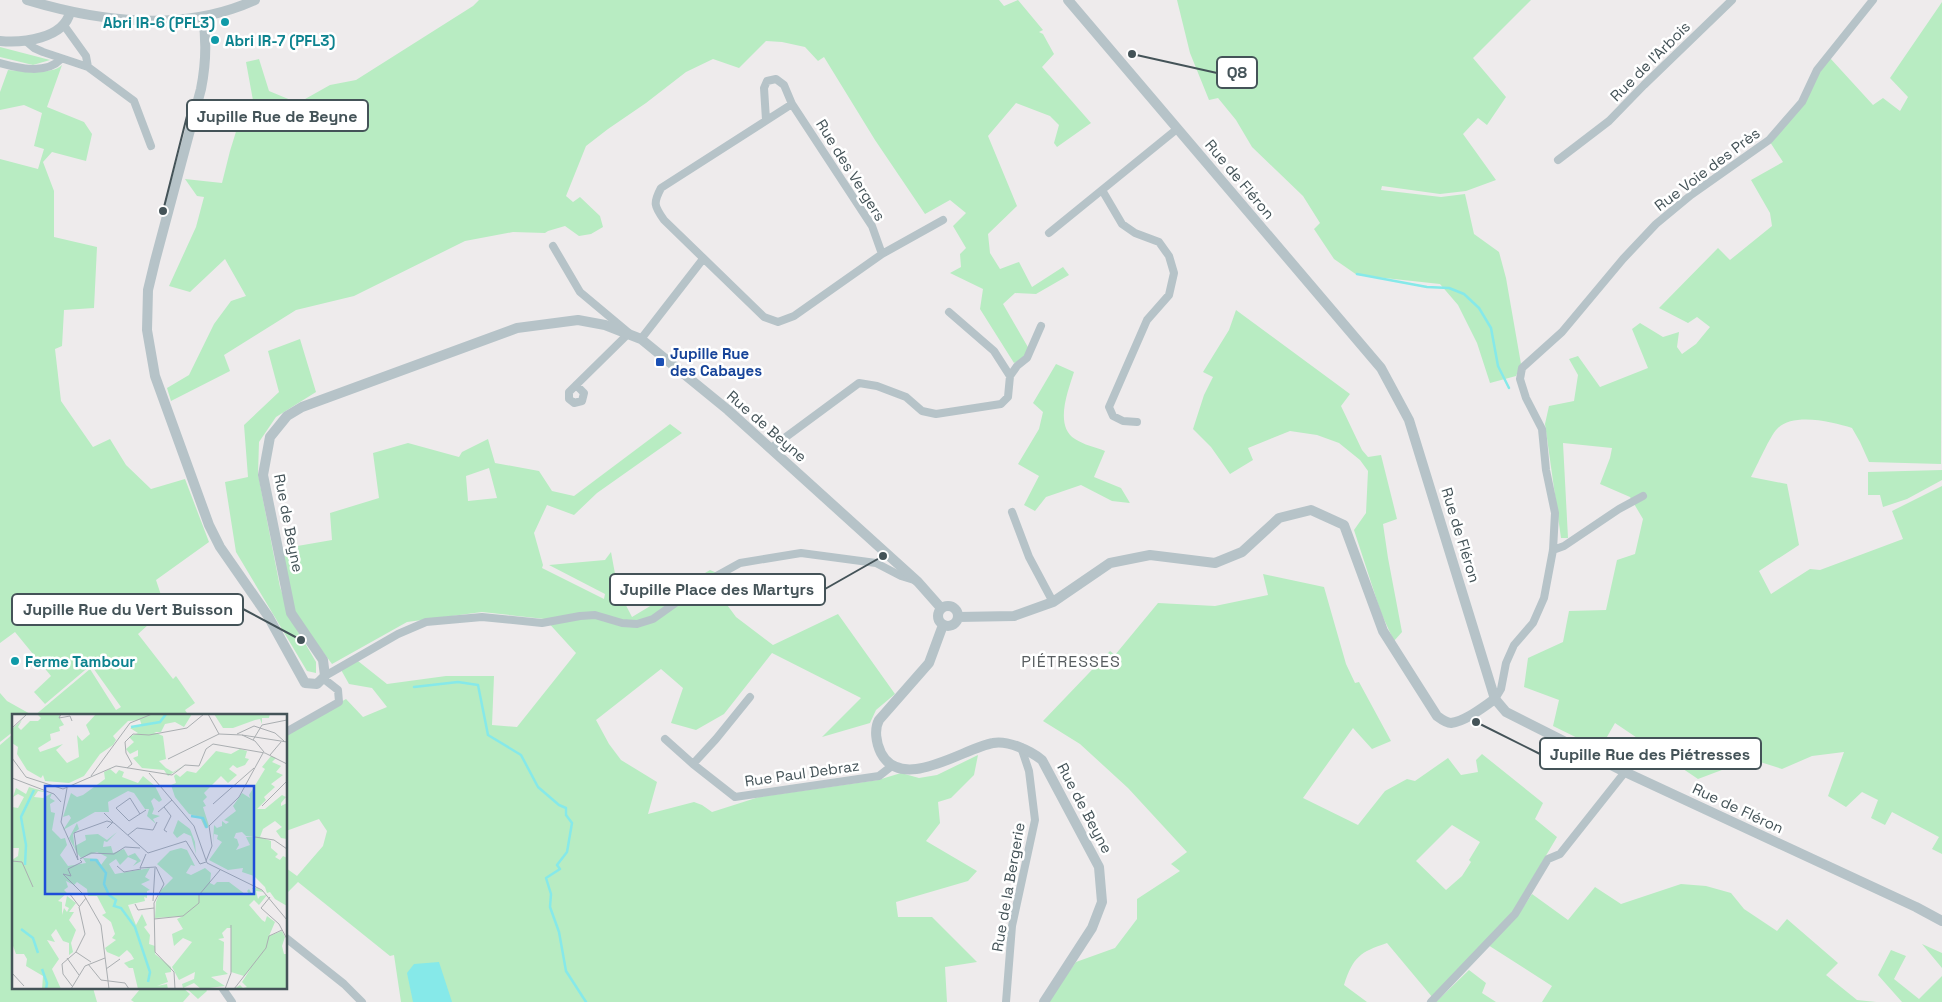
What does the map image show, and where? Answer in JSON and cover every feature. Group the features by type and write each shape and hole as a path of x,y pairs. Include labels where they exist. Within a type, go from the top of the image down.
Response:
{"street":[{"path":"27,0 70,12 164,22 203,18 255,0"},
{"name":"Rue de Fléron","path":"1068,0 1381,368 1409,420 1495,700 1506,712 1625,772 1882,891 1942,921"},
{"name":"Rue de l'Arbois","path":"1558,160 1610,121 1644,85 1732,0"},
{"name":"Rue Voie des Près","path":"1553,550 1555,513 1546,470 1542,429 1526,398 1520,379 1522,368 1562,332 1623,259 1656,224 1691,195 1769,140 1802,102 1817,70 1873,0"},
{"path":"0,41 26,42 45,36 63,24 69,17 70,12"},
{"path":"203,18 207,46 206,65 148,290 146,330 154,376 209,525 220,548 268,616 305,683 317,684 325,677 398,634 426,622 482,617 542,623 595,615 622,624 637,624 653,619 702,584 740,563 801,553 876,563 901,576 918,582"},
{"path":"63,24 86,56 88,67"},
{"path":"26,42 34,48 61,59 88,67 134,101 151,146"},
{"path":"0,63 18,68 34,68 57,64 61,59"},
{"name":"Rue des Vergers","path":"766,120 764,88 767,81 776,79 784,85 792,104 872,226 882,254"},
{"path":"792,104 661,188 655,199 656,209 664,220 764,317 778,322 794,316 882,254 943,220"},
{"path":"1049,233 1177,129"},
{"path":"1102,190 1122,224 1135,233 1160,242 1169,256 1174,273 1169,295 1147,320 1110,407 1113,416 1123,421 1137,422"},
{"path":"553,246 580,292 629,333 576,385"},
{"path":"641,338 703,259"},
{"path":"949,312 994,351 1010,376"},
{"name":"Rue de Beyne","path":"325,677 323,660 291,613 263,475 270,437 286,416 302,407 517,328 578,320 605,325 641,338 771,448 918,582 941,608"},
{"path":"771,448 859,383 906,397 922,410 936,414 1002,404 1008,397 1010,376 1017,366 1027,358 1041,326"},
{"path":"958,617 1014,616 1053,602 1110,563 1150,554 1216,563 1242,552 1279,518 1310,510 1344,525 1383,631 1437,716 1450,723 1462,719 1495,700 1501,689 1506,663 1514,645 1533,623 1544,598 1553,550 1564,546 1619,509 1643,496"},
{"path":"1012,512 1029,556 1053,602"},
{"path":"943,605 953,606 958,617 956,623 947,626 939,622 937,612 943,605"},
{"path":"893,765 883,757 879,750 876,725 885,710 930,663 943,625"},
{"path":"288,731 339,702 338,690 325,677"},
{"path":"693,764 716,740 750,697"},
{"name":"Rue Paul Debraz","path":"665,740 736,797 879,776 893,765"},
{"name":"Rue de Beyne","path":"893,765 903,770 928,767 994,742 1021,747 1032,752 1042,760 1099,867 1102,902 1092,928 1044,1002"},
{"name":"Rue de la Bergerie","path":"1006,1002 1012,926 1035,820 1029,772 1021,747"},
{"path":"1431,1002 1515,914 1548,859 1560,854 1625,772"},
{"path":"288,940 344,984 362,1002"},
{"path":"224,990 232,1002"}],"green space":[{"path":"479,0 999,0 1004,6 1018,0 1043,30 1039,32 1043,34 1054,54 1042,67 1091,123 1057,147 1054,143 1059,125 1050,116 1016,103 988,136 1017,206 988,234 990,253 1000,269 1019,262 1032,287 1063,267 1069,275 1036,294 1015,293 1003,304 1029,349 1028,356 1014,363 980,309 983,289 950,273 961,267 960,254 966,248 953,226 966,213 950,200 925,214 875,140 824,57 818,61 805,47 766,41 739,68 713,59 686,72 586,146 566,196 573,202 580,197 600,216 603,227 591,234 579,236 565,226 545,233 513,232 465,241 354,296 296,310 224,355 230,371 171,401 167,388 189,375 214,324 231,301 246,296 225,259 190,292 169,286 196,227 204,197 197,196 185,179 222,183 243,109 254,106 246,62 259,59 269,91 298,103 330,85 356,80 473,6"},
{"path":"1177,0 1531,0 1473,58 1506,97 1487,125 1478,118 1463,134 1496,180 1466,191 1440,194 1382,186 1381,190 1441,197 1465,194 1474,234 1499,252 1506,278 1521,364 1516,376 1490,383 1477,343 1458,305 1440,284 1357,275 1334,259 1314,229 1320,223 1303,196 1252,147 1236,120 1218,98 1209,100 1190,53"},
{"path":"1942,2 1941,464 1869,462 1852,428 1824,421 1803,420 1784,424 1777,429 1767,444 1751,477 1787,484 1799,545 1759,571 1771,594 1810,569 1820,570 1903,539 1892,511 1942,486 1942,854 1932,849 1939,837 1892,812 1885,825 1871,818 1878,800 1862,792 1846,807 1828,796 1844,752 1812,756 1782,769 1751,759 1698,779 1615,723 1600,749 1553,726 1559,700 1524,687 1528,658 1563,642 1569,611 1606,610 1617,560 1635,554 1643,519 1630,497 1600,484 1612,448 1563,443 1568,538 1561,538 1545,424 1549,406 1574,401 1578,375 1569,359 1578,356 1600,387 1648,368 1632,329 1640,323 1663,337 1679,332 1677,347 1682,354 1696,344 1710,327 1697,317 1688,323 1659,308 1718,248 1730,260 1772,226 1770,213 1751,180 1783,162 1770,142 1830,58 1873,105 1883,98 1900,111 1908,97 1890,78"},
{"path":"0,47 50,60 33,65 0,57"},
{"path":"62,65 47,107 84,122 92,134 86,161 52,152 43,162 54,191 54,237 97,247 94,308 64,310 62,346 55,349 61,401 93,447 110,439 126,465 151,489 185,479 209,542 156,580 162,598 169,606 138,634 173,679 176,676 195,703 185,710 188,714 36,714 90,669 116,710 121,707 91,665 45,704 34,692 51,676 15,632 0,643 0,159 38,169 44,149 34,146 42,113 24,105 0,110 0,92 8,70 44,71 58,68"},
{"path":"1236,310 1350,394 1341,406 1362,450 1368,457 1381,455 1397,519 1383,524 1402,632 1394,641 1381,613 1354,530 1366,513 1368,471 1360,460 1339,443 1317,435 1290,431 1248,448 1253,460 1230,474 1211,447 1193,429 1204,395 1213,377 1203,372 1229,330"},
{"path":"300,339 316,392 276,417 259,442 258,474 280,587 291,619 316,662 316,673 307,671 236,552 225,482 248,477 244,425 279,392 268,351"},
{"path":"1056,364 1074,372 1064,408 1065,426 1069,433 1078,441 1105,451 1094,477 1121,488 1130,503 1112,501 1081,485 1046,497 1035,511 1024,505 1039,476 1018,464 1039,429 1043,412 1033,403"},
{"path":"670,424 682,433 597,493 574,515 547,505 534,533 543,565 542,568 604,599 605,594 549,565 605,560 611,552 618,590 632,617 710,570 733,580 719,594 736,617 773,645 838,614 895,694 876,710 870,723 822,737 861,698 772,653 724,714 696,730 671,723 683,688 661,669 596,720 609,744 621,760 657,782 648,814 694,802 712,812 759,797 878,780 901,773 919,778 937,775 978,755 974,775 951,798 938,802 940,823 926,841 977,871 968,881 896,902 898,917 932,917 977,962 945,967 947,1002 401,1002 394,955 390,956 298,882 288,892 288,869 297,876 323,846 327,831 319,819 288,830 288,732 346,699 363,717 387,707 372,688 349,684 340,668 358,661 387,684 446,676 494,676 492,725 517,727 576,653 545,619 482,612 407,622 332,664 294,613 280,549 332,540 330,513 379,498 373,453 408,443 459,457 462,452 488,439 495,463 539,471 552,491 574,496","holes":["489,468 497,498 468,501 466,476"]},
{"path":"1942,470 1942,480 1907,499 1883,507 1880,495 1868,495 1868,472"},
{"path":"1263,574 1324,587 1346,664 1355,683 1359,682 1391,741 1372,749 1353,728 1303,798 1358,825 1385,791 1407,779 1415,781 1448,758 1461,775 1478,772 1476,760 1482,754 1543,803 1535,819 1557,837 1513,911 1433,998 1387,943 1370,949 1359,957 1354,962 1344,985 1367,1002 1047,1002 1076,962 1115,948 1137,919 1137,899 1180,871 1171,864 1187,852 1128,788 1080,744 1043,721 1110,651 1115,655 1158,603 1215,606 1268,595","holes":["1452,825 1480,842 1462,876 1446,890 1416,861"]},
{"path":"0,693 7,701 30,714 12,714 12,733 0,742"},
{"path":"12,735 12,990 94,990 97,1002 0,1002 0,745"},
{"path":"1681,884 1706,886 1731,893 1744,909 1777,931 1787,919 1838,963 1826,975 1857,1000 1876,1002 1542,1002 1552,986 1488,945 1518,915 1532,894 1568,920 1595,887 1621,904"},
{"path":"1922,944 1942,953 1942,968"},
{"path":"1891,950 1906,956 1894,979 1919,999 1942,976 1942,1002 1902,1002 1878,975"},
{"path":"1469,970 1486,983 1482,993 1496,1002 1436,1002"},
{"path":"139,990 185,990 190,994 183,1002 134,1002 131,1000"},
{"path":"188,990 206,990 198,999"}],"water":[{"path":"439,962 452,1002 413,1002 407,973 414,964"}],"waterway":[{"path":"1357,274 1427,287 1449,288 1464,294 1479,308 1491,328 1498,366 1509,388"},
{"path":"414,687 458,682 478,685 488,735 521,755 538,787 559,805 566,808 566,815 572,823 567,852 557,865 560,869 546,878 551,894 550,907 559,932 566,971 586,1002"}],"place":[{"name":"Abri IR-6 (PFL3)","path":"225,22"},
{"name":"Abri IR-7 (PFL3)","path":"215,40"},
{"name":"Q8","path":"1132,54"},
{"name":"Jupille Rue de Beyne","path":"163,211"},
{"name":"Jupille Rue des Cabayes","path":"660,362"},
{"name":"Jupille Place des Martyrs","path":"883,556"},
{"name":"Jupille Rue du Vert Buisson","path":"301,640"},
{"name":"Ferme Tambour","path":"15,661"},
{"name":"Jupille Rue des Piétresses","path":"1476,722"}],"district":[{"name":"PIÉTRESSES","path":"1071,661"}]}
